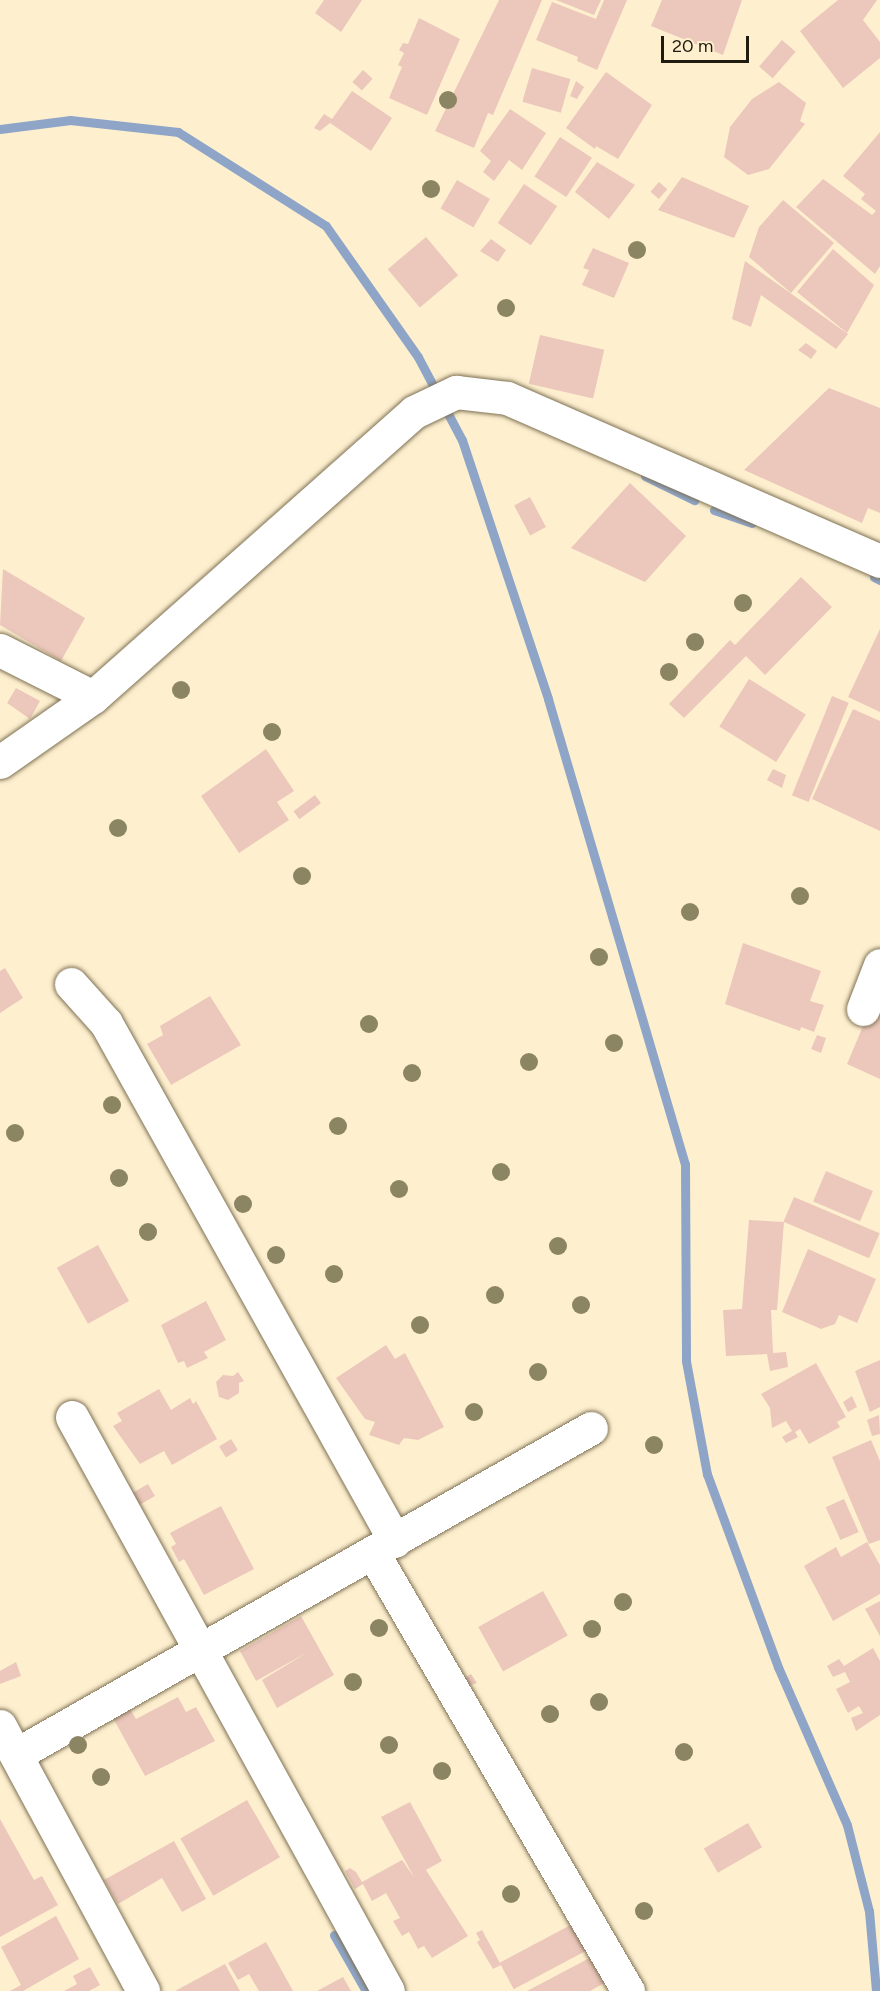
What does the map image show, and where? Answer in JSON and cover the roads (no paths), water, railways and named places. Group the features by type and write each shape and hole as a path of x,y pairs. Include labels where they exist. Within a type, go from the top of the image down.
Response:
{"street":[{"path":"0,762 93,698 414,412 456,392 507,398 880,561"},
{"path":"0,650 93,698"},
{"path":"863,1009 880,965"},
{"path":"71,984 106,1023 384,1547 628,1991"},
{"path":"72,1417 388,1991"},
{"path":"17,1754 591,1428"},
{"path":"0,1726 143,1991"}],"waterway":[{"path":"0,129 70,120 178,132 326,226 418,357 462,440 548,699 685,1164 686,1361 707,1474 778,1667 847,1825 869,1911 876,1991"},
{"path":"645,476 694,500"},
{"path":"714,510 752,523"},
{"path":"874,577 880,580"},
{"path":"334,1935 366,1991"}]}
